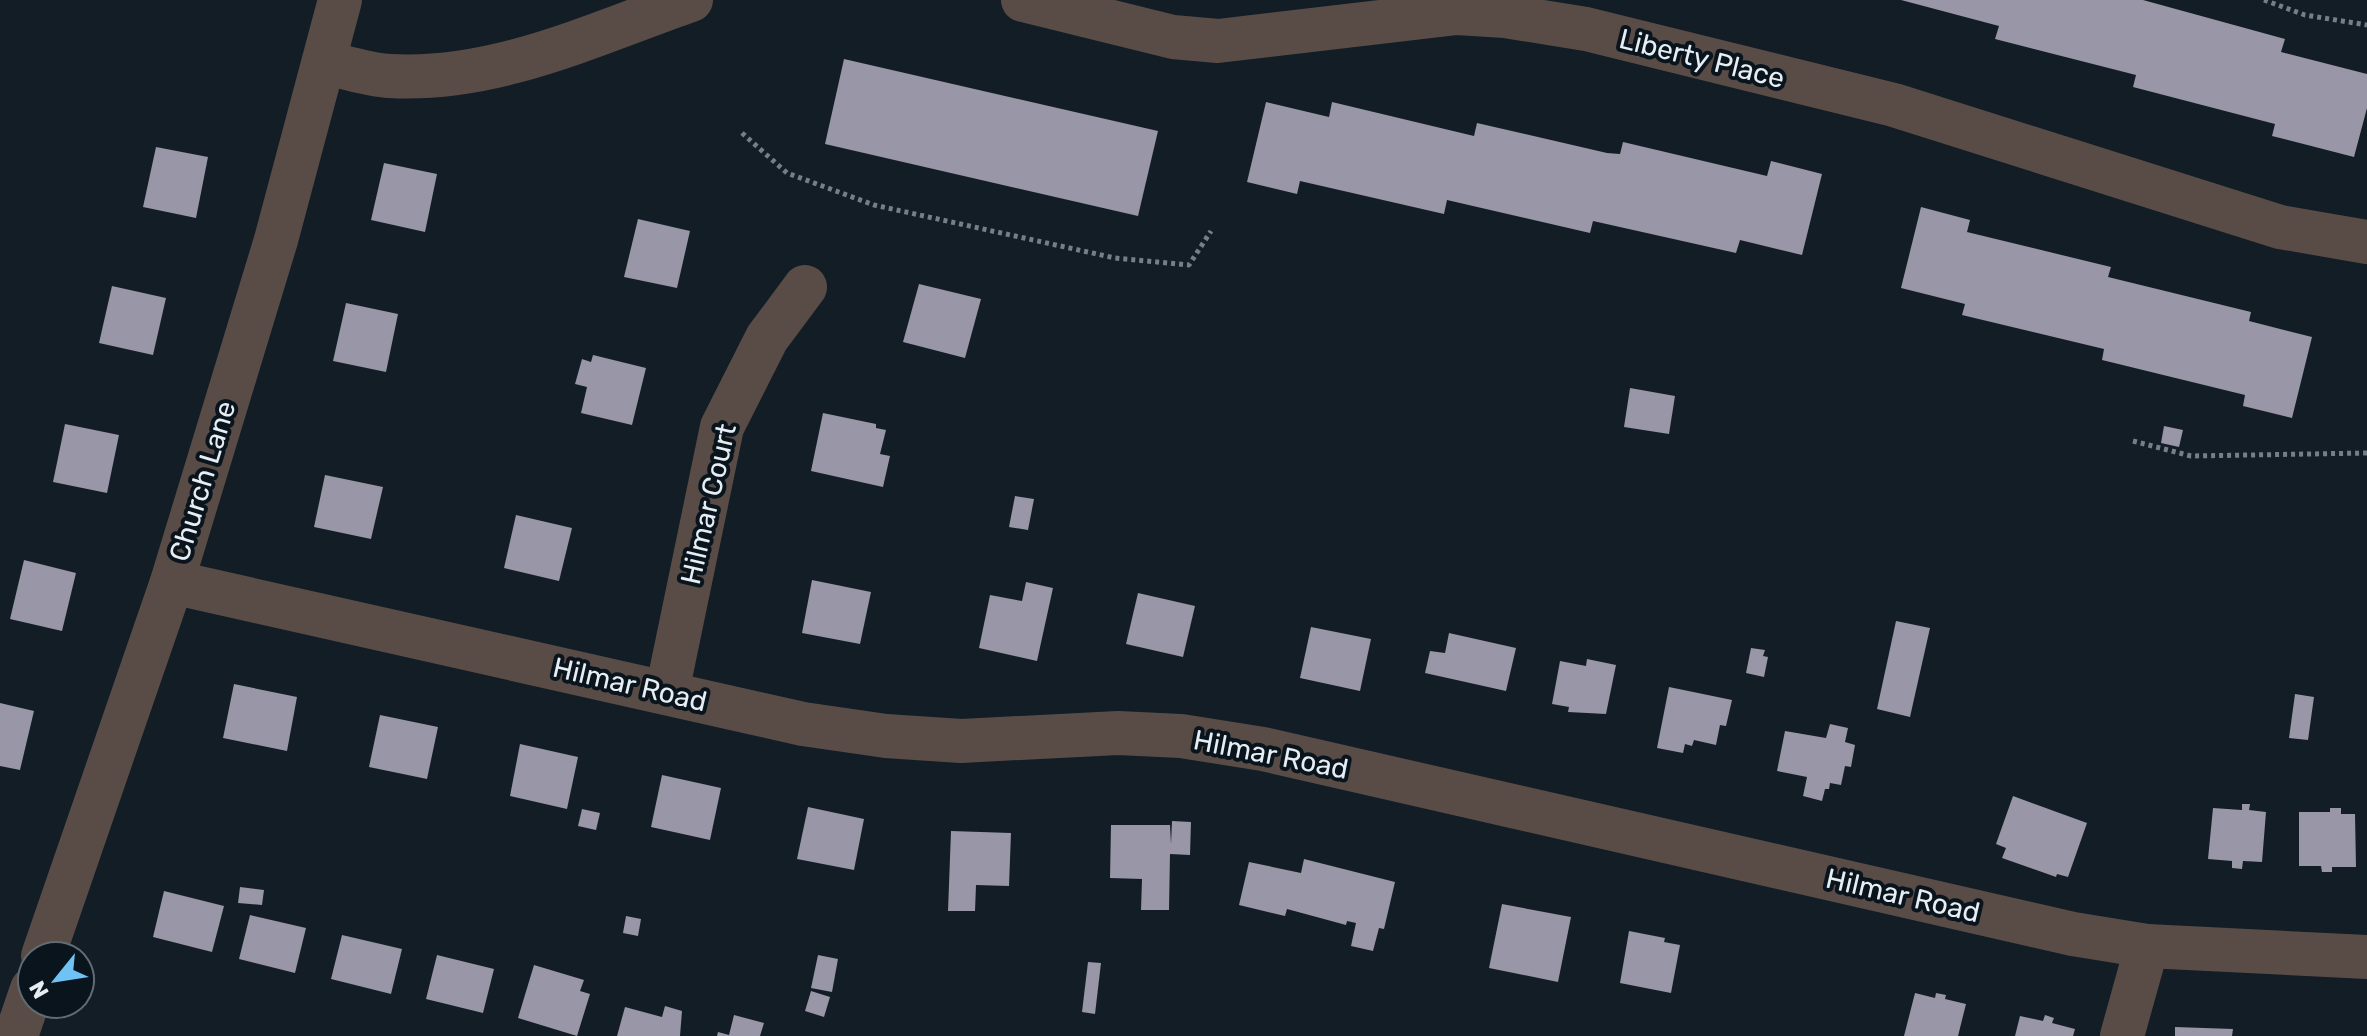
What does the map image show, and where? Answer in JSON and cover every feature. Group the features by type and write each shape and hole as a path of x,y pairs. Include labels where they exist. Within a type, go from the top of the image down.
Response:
{"street":[{"name":"Church Lane","path":"49,940 172,582 276,240 340,0"},
{"path":"324,62 385,76 455,75 499,66 691,0"},
{"name":"Liberty Place","path":"1023,0 1173,37 1218,41 1457,13 1505,16 1586,29 1894,105 2280,227 2367,242"},
{"name":"Hilmar Court","path":"667,692 722,427 760,351 805,287"},
{"name":"Hilmar Road","path":"172,582 803,724 886,736 961,741 1118,733 1181,736 1263,749 2073,934 2147,946 2367,957"},
{"path":"2122,1036 2147,946"}],"path":[{"path":"2264,0 2305,15 2367,25"},
{"path":"742,133 787,173 874,205 1115,258 1189,265 1211,231"},
{"path":"2133,441 2191,456 2367,453"}],"building":[{"path":"1901,0 2143,0 2285,39 2281,52 2367,74 2367,108 2354,157 2272,136 2275,124 2133,87 2136,75 1995,39 1999,26"},
{"path":"844,59 1158,131 1138,216 825,144"},
{"path":"1266,102 1329,117 1332,102 1474,136 1477,123 1607,153 1620,154 1623,142 1767,176 1771,161 1822,174 1802,255 1740,240 1736,253 1593,221 1590,233 1447,200 1444,214 1300,181 1297,194 1247,182"},
{"path":"156,147 208,157 196,218 143,207"},
{"path":"384,163 437,174 425,232 371,220"},
{"path":"1921,207 1970,220 1967,232 2111,267 2108,277 2251,312 2249,321 2312,337 2292,418 2243,406 2245,395 2102,360 2104,349 1962,315 1965,304 1901,288"},
{"path":"638,219 690,231 677,288 624,277"},
{"path":"919,284 981,299 965,358 903,342"},
{"path":"112,286 166,298 153,355 99,343"},
{"path":"346,303 398,314 386,372 333,361"},
{"path":"593,355 646,368 632,425 581,413 587,387 575,384 582,359 591,362"},
{"path":"1630,388 1675,396 1669,434 1624,427"},
{"path":"823,413 876,424 876,428 886,430 880,454 890,456 883,487 811,471"},
{"path":"65,424 119,435 107,493 53,482"},
{"path":"2164,426 2183,430 2179,447 2161,443"},
{"path":"325,475 383,487 371,539 314,527"},
{"path":"1015,496 1034,499 1028,530 1009,527"},
{"path":"516,515 572,528 559,581 504,568"},
{"path":"24,560 76,573 62,631 10,619"},
{"path":"812,580 871,592 860,644 802,633"},
{"path":"1026,582 1053,588 1037,661 979,648 990,595 1022,601"},
{"path":"1138,593 1195,606 1183,657 1126,644"},
{"path":"1896,621 1930,628 1910,717 1877,709"},
{"path":"1311,627 1371,639 1360,691 1300,678"},
{"path":"1449,633 1516,648 1506,691 1425,673 1430,651 1445,653"},
{"path":"1751,648 1765,650 1763,656 1768,657 1764,677 1746,673"},
{"path":"1587,659 1616,665 1606,714 1568,712 1569,707 1552,704 1560,661 1586,666"},
{"path":"234,684 297,697 287,751 223,738"},
{"path":"1669,687 1732,700 1726,726 1720,725 1716,745 1694,740 1692,746 1685,744 1683,753 1657,748"},
{"path":"2295,694 2314,697 2308,740 2289,738"},
{"path":"0,703 34,711 20,770 0,766"},
{"path":"380,715 438,727 427,779 369,767"},
{"path":"1830,724 1848,728 1845,742 1855,745 1851,767 1845,766 1841,785 1830,783 1822,801 1803,796 1807,777 1777,771 1785,731 1826,738"},
{"path":"520,744 578,757 567,809 510,796"},
{"path":"662,775 721,788 710,840 651,827"},
{"path":"2013,796 2087,823 2068,877 2057,874 2056,877 2002,858 2006,848 1996,844"},
{"path":"2242,804 2250,804 2249,810 2266,812 2262,862 2243,861 2242,869 2232,868 2232,861 2208,859 2213,808 2242,810"},
{"path":"808,807 864,819 854,870 797,859"},
{"path":"2330,808 2341,808 2341,814 2355,814 2356,867 2332,867 2332,872 2322,872 2321,866 2299,866 2299,812 2330,812"},
{"path":"582,809 600,813 596,830 578,826"},
{"path":"1172,821 1191,822 1190,855 1170,854 1169,910 1141,910 1142,879 1110,878 1111,825 1170,825 1171,844"},
{"path":"951,831 1011,833 1009,886 976,885 975,911 948,911"},
{"path":"1304,859 1395,882 1384,929 1379,928 1373,951 1351,946 1356,923 1347,921 1346,925 1287,909 1285,916 1239,905 1249,862 1301,873"},
{"path":"240,887 264,890 262,905 238,903"},
{"path":"164,891 224,906 212,952 153,937"},
{"path":"1502,904 1571,917 1558,982 1489,968"},
{"path":"250,915 306,928 295,973 239,959"},
{"path":"626,916 641,919 638,936 623,933"},
{"path":"1629,931 1665,938 1664,942 1680,945 1671,993 1620,983"},
{"path":"342,935 402,949 391,994 331,979"},
{"path":"437,955 494,969 483,1013 426,999"},
{"path":"818,955 838,959 832,992 811,988"},
{"path":"1088,962 1101,963 1095,1014 1082,1012"},
{"path":"534,965 584,980 580,991 590,994 577,1036 518,1018"},
{"path":"811,991 830,997 824,1017 805,1011"},
{"path":"1915,993 1935,998 1936,993 1946,995 1945,999 1966,1004 1958,1036 1904,1036"},
{"path":"665,1006 682,1011 680,1036 617,1036 625,1007 662,1017"},
{"path":"734,1015 764,1023 760,1036 717,1036 718,1032 729,1035"},
{"path":"2045,1015 2054,1018 2052,1023 2075,1029 2073,1036 2015,1036 2020,1016 2043,1021"},
{"path":"2175,1027 2233,1029 2232,1036 2175,1036"}]}
